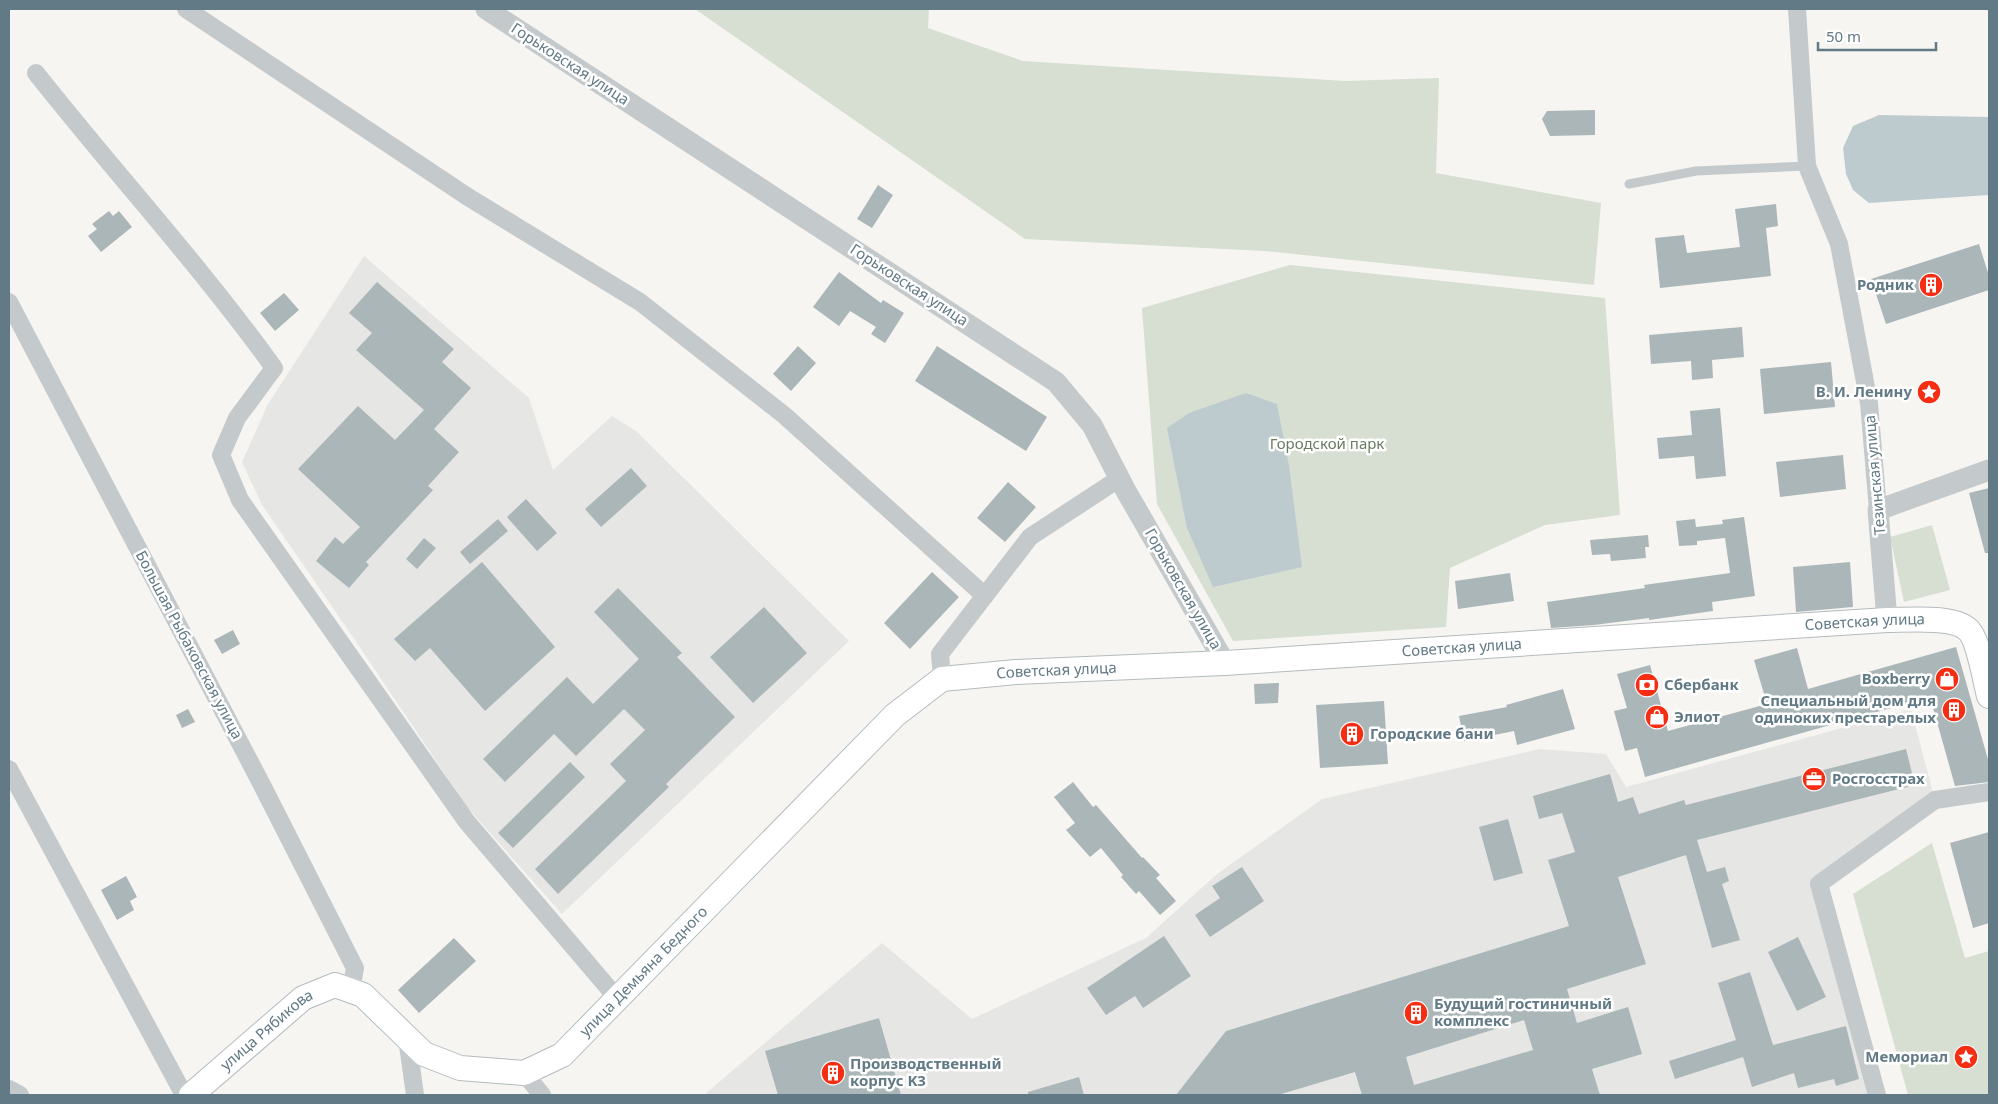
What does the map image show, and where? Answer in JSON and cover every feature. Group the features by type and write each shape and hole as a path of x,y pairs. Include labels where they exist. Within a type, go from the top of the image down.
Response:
{"main road":[{"name":"Советская улица","path":"942,679 1016,672 1225,663 1887,620 1940,621 1961,626 1970,631 1989,696"},
{"name":"улица Демьяна Бедного","path":"351,991 363,995 424,1054 460,1068 524,1073 562,1055 895,715 942,679"},
{"name":"улица Рябикова","path":"191,1095 304,998 335,985 351,991"}],"street":[{"path":"186,9 468,196 640,302 784,415 985,596"},
{"name":"Горьковская улица","path":"486,9 1056,382 1092,425 1225,663"},
{"name":"Тезинская улица","path":"1797,9 1807,166 1839,244 1869,404 1887,620"},
{"path":"36,73 91,143 241,323 274,368 237,418 221,455 240,500 467,822 617,998"},
{"name":"Большая Рыбаковская улица","path":"9,302 262,785 355,968 351,991"},
{"path":"1878,510 1989,470"},
{"path":"942,679 940,654 1030,537 1120,478"},
{"path":"9,769 184,1095"},
{"path":"1877,1095 1819,884 1935,800 1989,792"},
{"path":"407,1038 415,1095"},
{"path":"524,1073 542,1095"},
{"path":"9,1089 20,1095"}],"lane":[{"path":"1629,184 1696,171 1807,166"}],"shaded area":[{"path":"1879,115 1989,117 1989,195 1869,203 1853,190 1846,174 1843,148 1853,126"},
{"path":"364,256 529,398 553,470 612,416 636,431 849,641 562,914 467,807 262,505 242,462 268,404"},
{"path":"1246,393 1277,404 1289,466 1302,567 1213,587 1187,528 1167,428 1189,413"},
{"path":"1911,709 1935,800 1819,884 1874,1095 704,1095 882,943 972,1019 1146,938 1217,874 1322,799 1540,749 1606,754 1626,787"}],"green space":[{"path":"695,9 929,9 928,28 1023,61 1345,81 1439,78 1436,173 1601,203 1594,285 1265,251 1025,239"},
{"name":"Городской парк","path":"1290,265 1605,298 1620,515 1545,525 1450,568 1446,627 1233,641 1157,504 1142,308"},
{"path":"1932,525 1950,590 1904,602 1890,537"},
{"path":"1932,843 1965,958 1989,951 1989,1095 1908,1095 1853,894"}],"building":[{"path":"1595,110 1595,135 1550,136 1542,119 1547,111"},
{"path":"878,185 893,195 872,228 857,219"},
{"path":"1776,204 1778,226 1766,228 1771,276 1660,288 1655,238 1684,235 1687,253 1740,247 1735,209"},
{"path":"109,211 113,216 119,211 132,227 101,252 88,236 97,229 92,224"},
{"name":"Родник","path":"1979,244 1989,276 1989,290 1886,324 1871,279"},
{"path":"839,272 881,303 883,300 904,313 885,343 871,334 876,327 850,311 839,326 813,307"},
{"path":"377,282 454,349 442,362 471,388 434,429 459,452 428,486 433,490 366,562 369,565 349,588 316,561 335,537 343,544 360,527 298,469 358,406 395,440 424,410 356,350 372,333 349,313"},
{"path":"284,293 299,310 275,331 260,313"},
{"path":"1742,327 1744,357 1712,360 1713,378 1692,380 1691,361 1651,364 1649,335"},
{"path":"798,346 816,363 791,391 773,374"},
{"path":"937,346 1047,417 1026,451 915,381"},
{"path":"1831,362 1835,407 1764,414 1760,369"},
{"path":"1720,408 1726,476 1696,479 1694,456 1659,459 1657,438 1692,435 1690,411"},
{"path":"1843,455 1846,489 1780,497 1776,462"},
{"path":"631,468 647,486 601,527 585,509"},
{"path":"1008,482 1036,507 1005,542 977,518"},
{"path":"1989,488 1989,553 1985,553 1969,493"},
{"path":"526,499 557,533 537,551 507,517"},
{"path":"1744,517 1755,596 1712,602 1713,611 1649,620 1649,618 1551,628 1547,602 1645,588 1644,585 1730,573 1725,538 1697,541 1697,545 1679,546 1676,521 1695,519 1696,527 1723,524 1722,520"},
{"path":"498,519 508,531 470,564 460,552"},
{"path":"1648,535 1649,547 1645,547 1646,558 1611,561 1610,554 1592,555 1590,540"},
{"path":"424,538 436,548 417,569 406,559"},
{"path":"482,562 555,647 485,711 430,648 415,661 394,639"},
{"path":"1850,562 1853,607 1796,612 1793,567"},
{"path":"932,572 959,597 910,649 884,623"},
{"path":"1510,573 1514,601 1458,609 1455,581"},
{"path":"618,588 682,653 677,657 735,717 666,784 669,787 558,894 535,869 626,781 610,764 645,730 624,709 576,756 554,734 505,782 483,759 567,677 593,704 639,659 594,612"},
{"path":"764,607 807,653 753,703 710,657"},
{"path":"233,630 240,644 222,654 214,640"},
{"path":"1956,647 1989,763 1989,782 1955,786 1930,697 1645,777 1637,748 1625,751 1614,711 1627,708 1617,674 1650,665 1668,731 1767,704 1754,660 1797,648 1808,689"},
{"path":"1279,683 1278,703 1255,704 1254,684"},
{"path":"1563,689 1575,729 1517,745 1514,731 1464,741 1459,716 1507,707 1506,705"},
{"name":"Городские бани","path":"1384,701 1388,764 1320,768 1316,705"},
{"path":"188,709 195,722 182,728 176,715"},
{"path":"1906,749 1915,785 1697,840 1707,872 1725,867 1729,881 1722,884 1740,940 1712,948 1686,855 1618,877 1646,964 1567,989 1577,1023 1628,1007 1642,1054 1592,1069 1600,1095 1362,1095 1355,1072 1278,1095 1176,1095 1226,1031 1569,926 1548,860 1575,852 1562,813 1539,819 1533,796 1610,774 1618,802 1633,797 1639,814 1684,800 1686,805","holes":["1524,1020 1533,1050 1414,1085 1406,1057"]},
{"path":"570,762 585,777 513,848 498,833"},
{"path":"1073,782 1093,807 1096,805 1142,858 1160,875 1156,878 1176,901 1160,915 1139,891 1136,894 1121,877 1123,875 1101,848 1090,857 1066,830 1075,823 1054,797"},
{"path":"1508,819 1523,873 1494,881 1479,827"},
{"path":"1989,832 1989,923 1973,928 1950,843"},
{"path":"1242,867 1264,901 1210,937 1195,915 1220,898 1212,886"},
{"path":"126,876 137,897 130,901 134,910 117,920 101,890"},
{"path":"1164,936 1191,976 1143,1008 1135,996 1106,1015 1087,988"},
{"path":"1798,937 1826,997 1797,1011 1768,952"},
{"path":"454,938 476,961 419,1013 398,990"},
{"path":"1750,972 1773,1045 1846,1026 1859,1079 1836,1086 1834,1079 1798,1088 1794,1073 1752,1087 1743,1057 1675,1079 1669,1061 1736,1040 1718,983"},
{"name":"Производственный корпус K3","path":"879,1018 901,1095 778,1095 765,1051"},
{"path":"1079,1077 1084,1095 1028,1095 1028,1092"}],"place":[{"name":"Родник","path":"1931,285"},
{"name":"В. И. Ленину","path":"1929,392"},
{"name":"Boxberry","path":"1947,679"},
{"name":"Сбербанк","path":"1647,685"},
{"name":"Специальный дом для одиноких престарелых","path":"1954,710"},
{"name":"Элиот","path":"1657,717"},
{"name":"Городские бани","path":"1352,734"},
{"name":"Росгосстрах","path":"1814,779"},
{"name":"Будущий гостиничный комплекс","path":"1416,1013"},
{"name":"Мемориал","path":"1966,1057"},
{"name":"Производственный корпус K3","path":"833,1073"}]}
